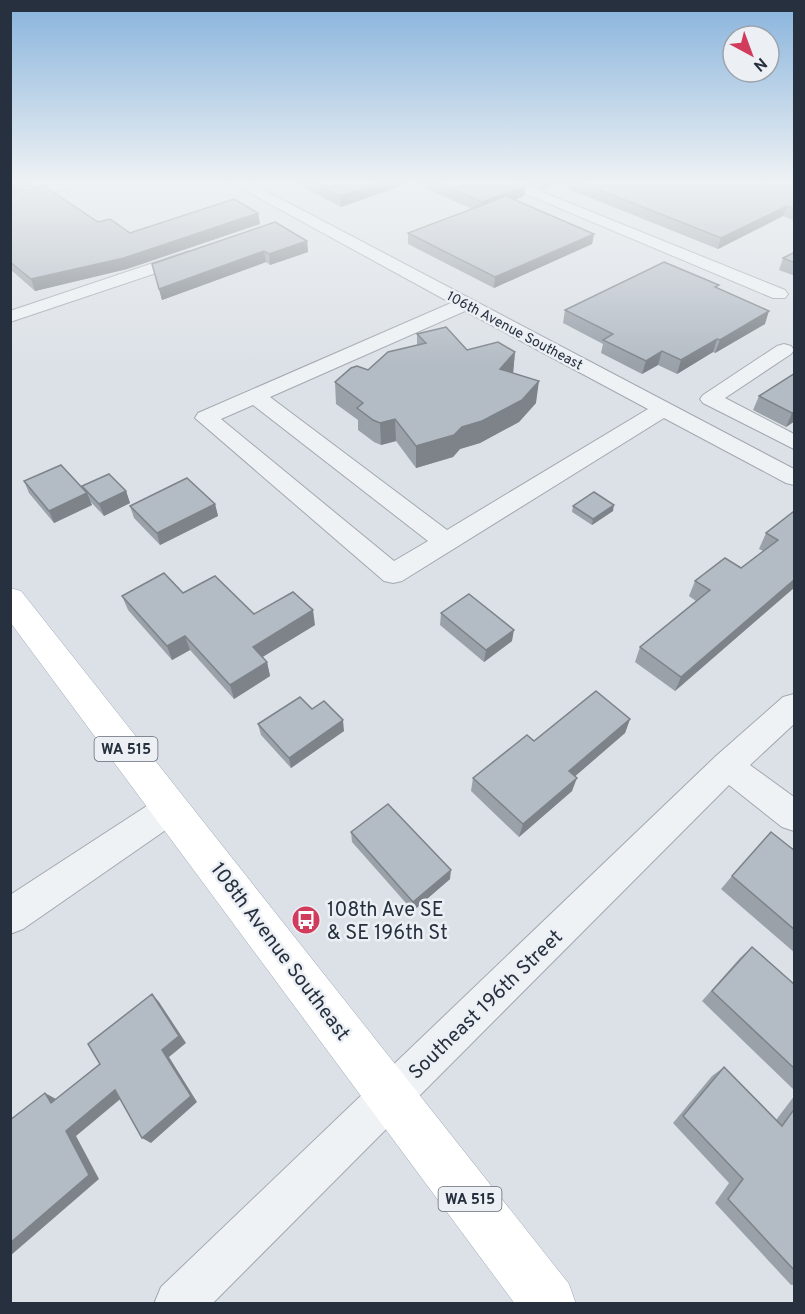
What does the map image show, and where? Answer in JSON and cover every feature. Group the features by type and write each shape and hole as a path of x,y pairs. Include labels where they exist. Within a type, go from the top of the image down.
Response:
{"main road":[{"name":"108th Avenue Southeast","path":"10,599 549,1304"}],"street":[{"name":"106th Avenue Southeast","path":"348,242 795,478"},
{"path":"652,242 779,294"},
{"path":"10,317 201,252"},
{"path":"465,304 206,418 393,574 664,409"},
{"path":"784,350 710,399 795,442"},
{"path":"255,396 446,542"},
{"name":"Southeast 196th Street","path":"178,1304 727,766 795,706"},
{"path":"727,766 795,816"},
{"path":"10,916 171,808"}],"building":[{"path":"10,242 171,242 124,258 31,279 10,262"},
{"path":"215,242 303,242 269,254 264,251 159,289 152,264"},
{"path":"426,242 575,242 495,277"},
{"path":"795,252 795,263 783,258"},
{"path":"664,262 719,285 715,287 769,311 681,360 662,351 646,361 603,340 613,334 565,310"},
{"path":"446,327 467,350 498,342 515,352 500,369 539,381 522,400 482,421 462,427 454,435 416,446 395,419 380,423 373,420 357,408 363,403 335,382 351,368 357,366 368,370 388,352 426,343 417,334"},
{"path":"795,373 795,412 792,413 759,396"},
{"path":"61,465 87,493 49,511 24,481"},
{"path":"109,474 126,491 99,504 82,486"},
{"path":"187,478 215,504 157,533 130,506"},
{"path":"594,492 614,505 593,519 573,506"},
{"path":"795,512 795,579 681,677 640,647 710,590 695,581 725,558 741,568 778,540 766,533"},
{"path":"164,573 183,593 215,576 254,614 293,592 313,610 253,647 267,662 230,685 185,636 167,646 122,596"},
{"path":"469,594 514,630 486,650 441,613"},
{"path":"596,691 630,719 569,771 577,778 523,824 473,778 527,735 534,741"},
{"path":"300,697 312,709 324,701 343,720 289,758 258,724"},
{"path":"388,804 451,870 413,902 351,832"},
{"path":"771,832 795,851 795,930 732,876"},
{"path":"752,947 795,985 795,1069 712,991"},
{"path":"152,994 179,1036 162,1050 191,1096 142,1138 115,1090 66,1131 89,1175 10,1243 10,1120 45,1093 51,1103 100,1064 88,1044"},
{"path":"724,1067 782,1126 795,1108 795,1271 728,1199 743,1179 683,1116"}],"place":[{"name":"108th Ave SE & SE 196th St","path":"306,920"}]}
